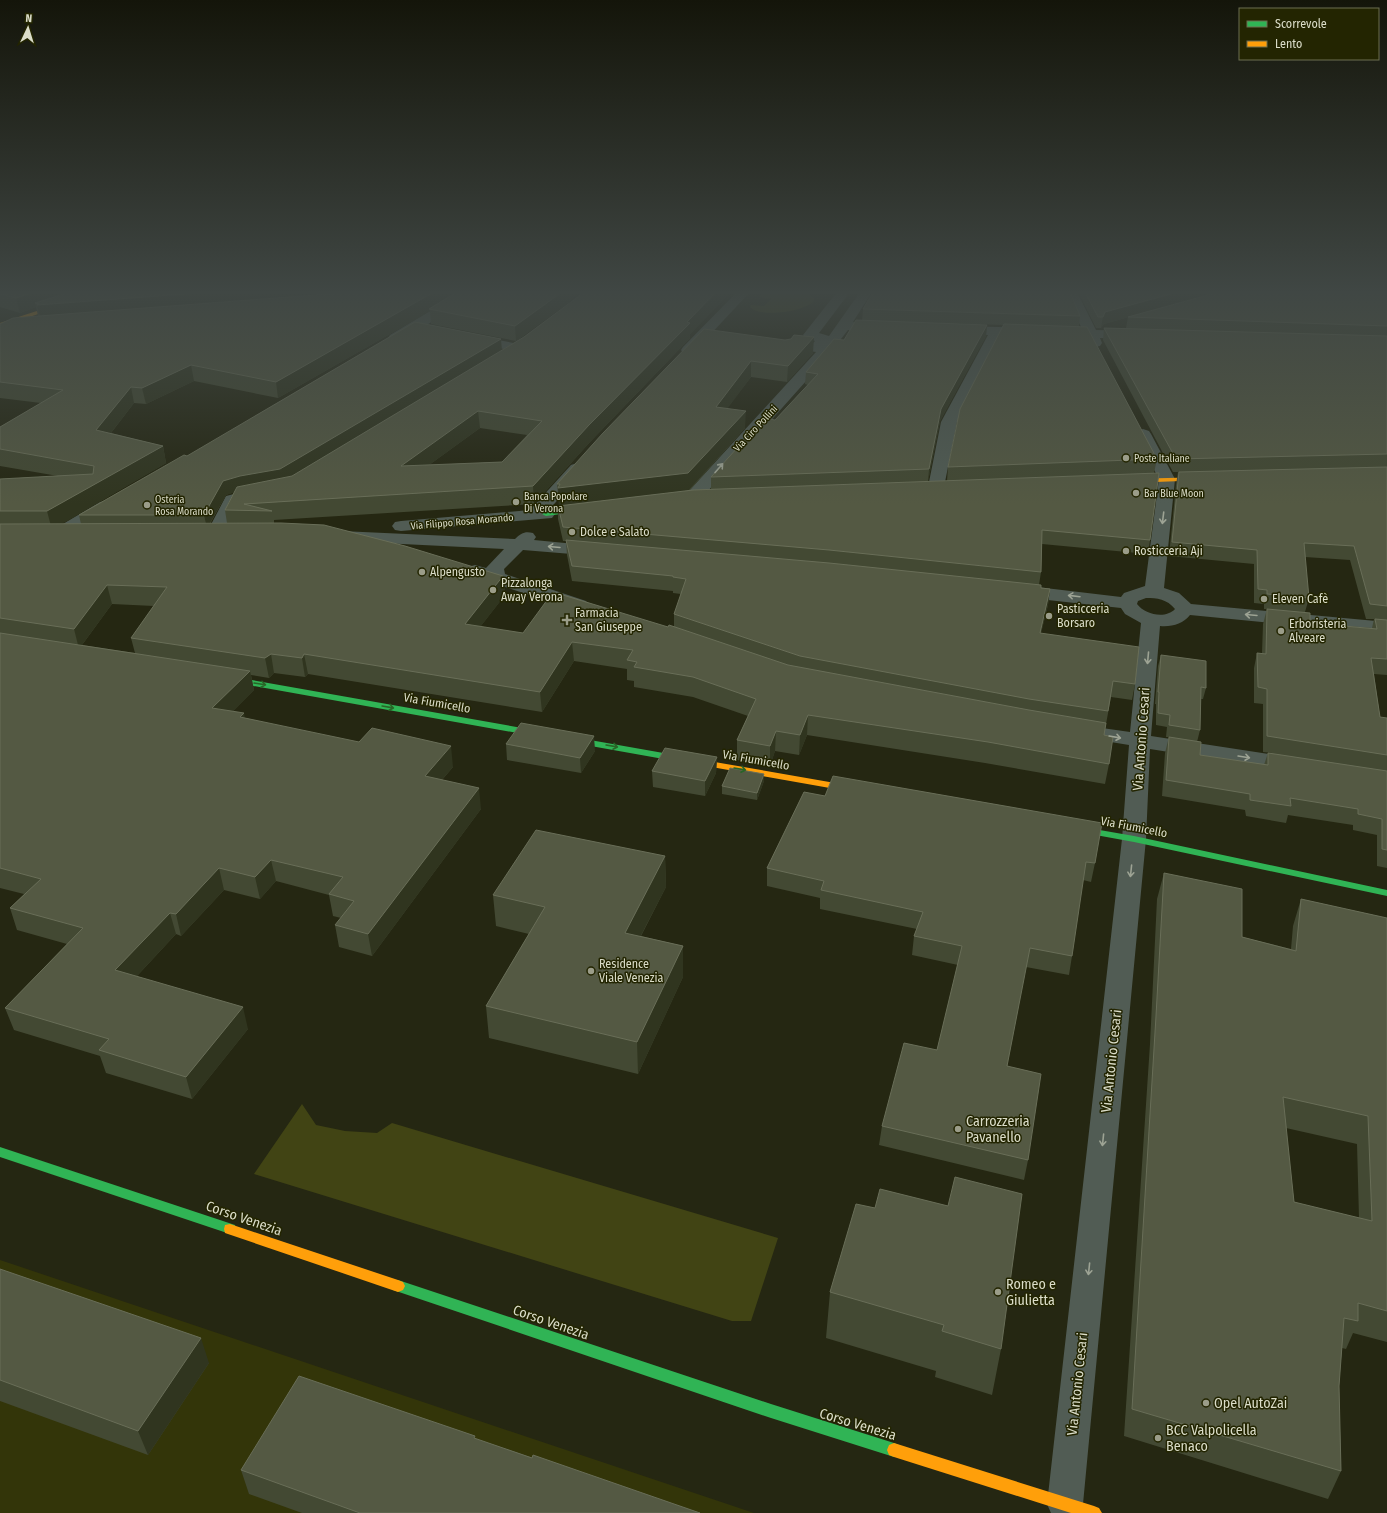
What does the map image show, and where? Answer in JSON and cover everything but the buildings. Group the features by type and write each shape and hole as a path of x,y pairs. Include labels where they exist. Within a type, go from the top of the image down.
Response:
{"street":[{"name":"Via Ciro Pollini","path":"690,498 815,363"},
{"path":"936,487 948,422 980,363"},
{"path":"1138,424 1167,480 1154,592"},
{"path":"497,577 495,569 521,544 540,515 586,458"},
{"path":"1120,481 1214,478"},
{"path":"214,536 232,500 258,494"},
{"path":"89,535 50,535 122,497"},
{"path":"690,498 709,497"},
{"path":"540,515 600,508"},
{"name":"Via Filippo Rosa Morando","path":"334,536 399,526 540,515"},
{"path":"334,536 420,556"},
{"name":"Via Filippo Rosa Morando","path":"334,536 521,544 616,552"},
{"path":"459,566 497,577 594,610"},
{"path":"1006,589 1126,603"},
{"path":"1154,592 1175,598 1182,603 1185,609 1183,615 1175,619 1163,621 1150,619 1133,612 1126,603 1128,598 1134,594 1154,592"},
{"path":"1185,609 1387,628"},
{"name":"Via Antonio Cesari","path":"1065,1504 1134,839 1140,741 1151,622 1150,619"},
{"name":"Via Fiumicello","path":"214,677 866,791"},
{"path":"1057,728 1318,768"},
{"name":"Via Fiumicello","path":"1063,826 1134,839 1387,893"},
{"name":"Corso Venezia","path":"0,1152 771,1411 1094,1513"}],"shaded area":[{"path":"0,1260 754,1513 0,1513"}],"green space":[{"path":"302,1104 316,1125 345,1131 377,1133 392,1123 778,1238 751,1321 732,1321 254,1174"}],"traffic: fast":[{"path":"546,514 588,509"},
{"path":"223,678 686,760"},
{"path":"1071,828 1134,839 1387,893"},
{"path":"0,1152 230,1229"},
{"path":"398,1286 771,1411 894,1450"}],"traffic: slow":[{"path":"1128,481 1207,479"},
{"path":"686,760 858,790"},
{"path":"230,1229 398,1286"},
{"path":"894,1450 1094,1513"}],"place":[{"name":"Poste Italiane","path":"1126,458"},
{"name":"Bar Blue Moon","path":"1136,493"},
{"name":"Banca Popolare Di Verona","path":"516,502"},
{"name":"Osteria Rosa Morando","path":"147,505"},
{"name":"Dolce e Salato","path":"572,532"},
{"name":"Rosticceria Aji","path":"1126,551"},
{"name":"Alpengusto","path":"422,572"},
{"name":"Pizzalonga Away Verona","path":"493,590"},
{"name":"Eleven Cafè","path":"1264,599"},
{"name":"Pasticceria Borsaro","path":"1049,616"},
{"name":"Farmacia San Giuseppe","path":"567,620"},
{"name":"Erboristeria Alveare","path":"1281,631"},
{"name":"Residence Viale Venezia","path":"591,971"},
{"name":"Carrozzeria Pavanello","path":"958,1129"},
{"name":"Romeo e Giulietta","path":"998,1292"},
{"name":"Opel AutoZai","path":"1206,1403"},
{"name":"BCC Valpolicella Benaco","path":"1158,1438"}]}
